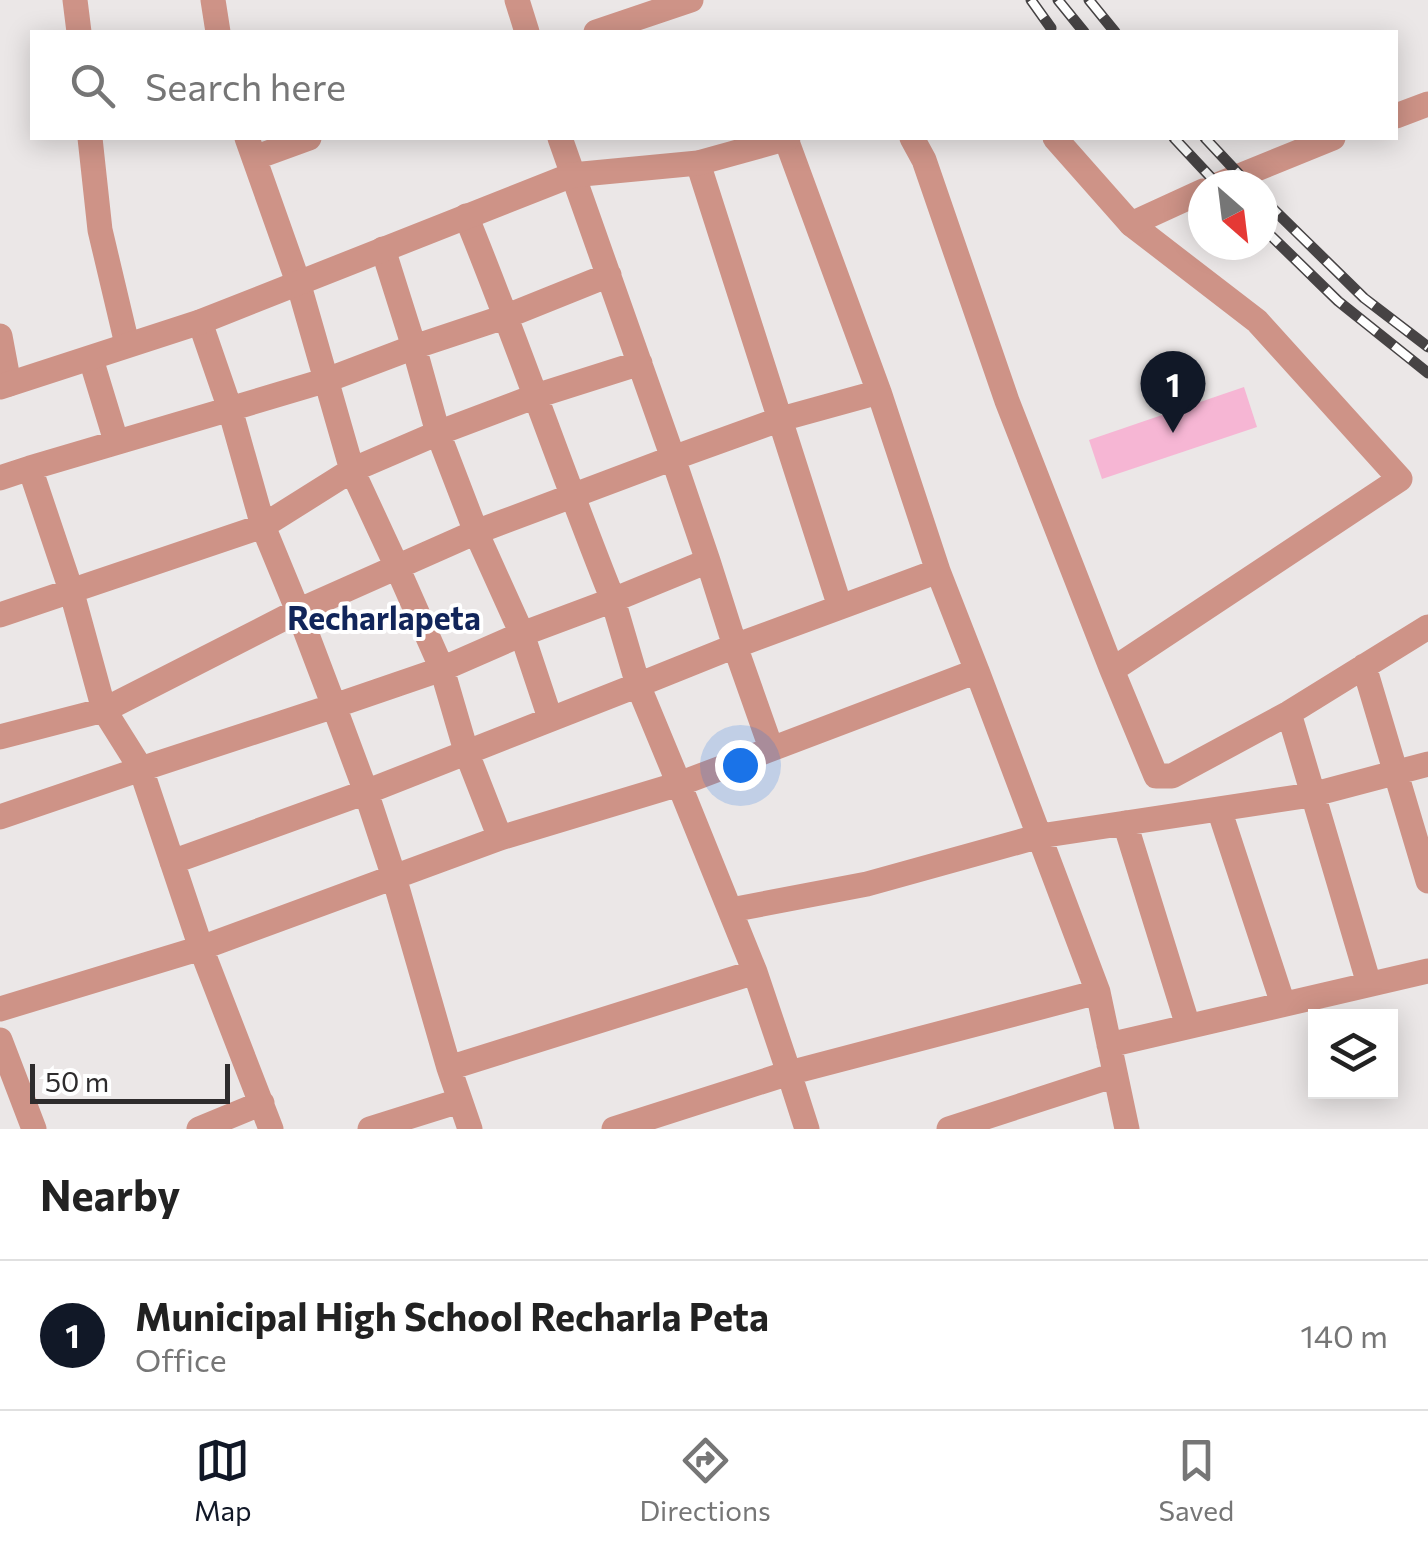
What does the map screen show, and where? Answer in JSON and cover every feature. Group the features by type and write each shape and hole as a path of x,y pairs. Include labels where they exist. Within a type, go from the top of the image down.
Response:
{"street":[{"path":"76,0 79,30"},
{"path":"517,0 527,30"},
{"path":"602,30 691,0"},
{"path":"218,30 220,2"},
{"path":"1398,115 1428,104"},
{"path":"90,140 100,230 127,344"},
{"path":"297,140 250,148 298,282 352,470 442,668 466,751 500,838"},
{"path":"561,140 674,458 770,748"},
{"path":"0,336 5,386 200,322 572,175 698,163 780,140"},
{"path":"788,140 879,392 938,571 1098,992 1126,1129"},
{"path":"913,140 924,160 1007,401 1156,776 1172,776 1288,714 1428,627"},
{"path":"1056,140 1131,224 1257,321 1400,479 1112,670"},
{"path":"1254,170 1328,140"},
{"path":"698,163 840,608"},
{"path":"1131,224 1188,199"},
{"path":"466,216 613,600 638,685 755,972 807,1129"},
{"path":"383,249 438,433 476,532 522,634 550,718"},
{"path":"0,478 327,380 609,275"},
{"path":"200,322 263,526 366,792 448,1068 470,1129"},
{"path":"91,358 116,441"},
{"path":"0,615 263,526 352,470 536,396 640,363"},
{"path":"0,737 104,710 298,612 476,532 781,419 879,392"},
{"path":"30,468 72,592 104,710 141,769 201,948 271,1129"},
{"path":"0,817 442,668 708,561"},
{"path":"172,862 366,792 735,646 938,571"},
{"path":"1364,666 1428,881"},
{"path":"0,1010 201,948 500,838 679,784 977,671"},
{"path":"1288,714 1369,984"},
{"path":"731,910 866,884 1040,836 1311,795 1428,764"},
{"path":"1219,809 1283,1004"},
{"path":"1125,823 1188,1026"},
{"path":"1109,1045 1428,970"},
{"path":"448,1068 755,972"},
{"path":"614,1129 789,1073 1098,992"},
{"path":"0,1040 34,1129"},
{"path":"948,1129 1115,1075"},
{"path":"199,1129 262,1102"},
{"path":"370,1129 459,1102"}],"building":[{"path":"1244,387 1257,427 1102,479 1089,440"}],"railway":[{"path":"1031,0 1051,28"},
{"path":"1058,0 1082,30"},
{"path":"1089,0 1113,30"},
{"path":"1176,140 1204,170"},
{"path":"1207,140 1235,170"},
{"path":"1278,214 1364,298 1428,347"},
{"path":"1278,243 1338,301 1428,373"}],"place":[{"name":"Municipal High School Recharla Peta","path":"1173,433"}],"district":[{"name":"Recharlapeta","path":"384,617"}]}
